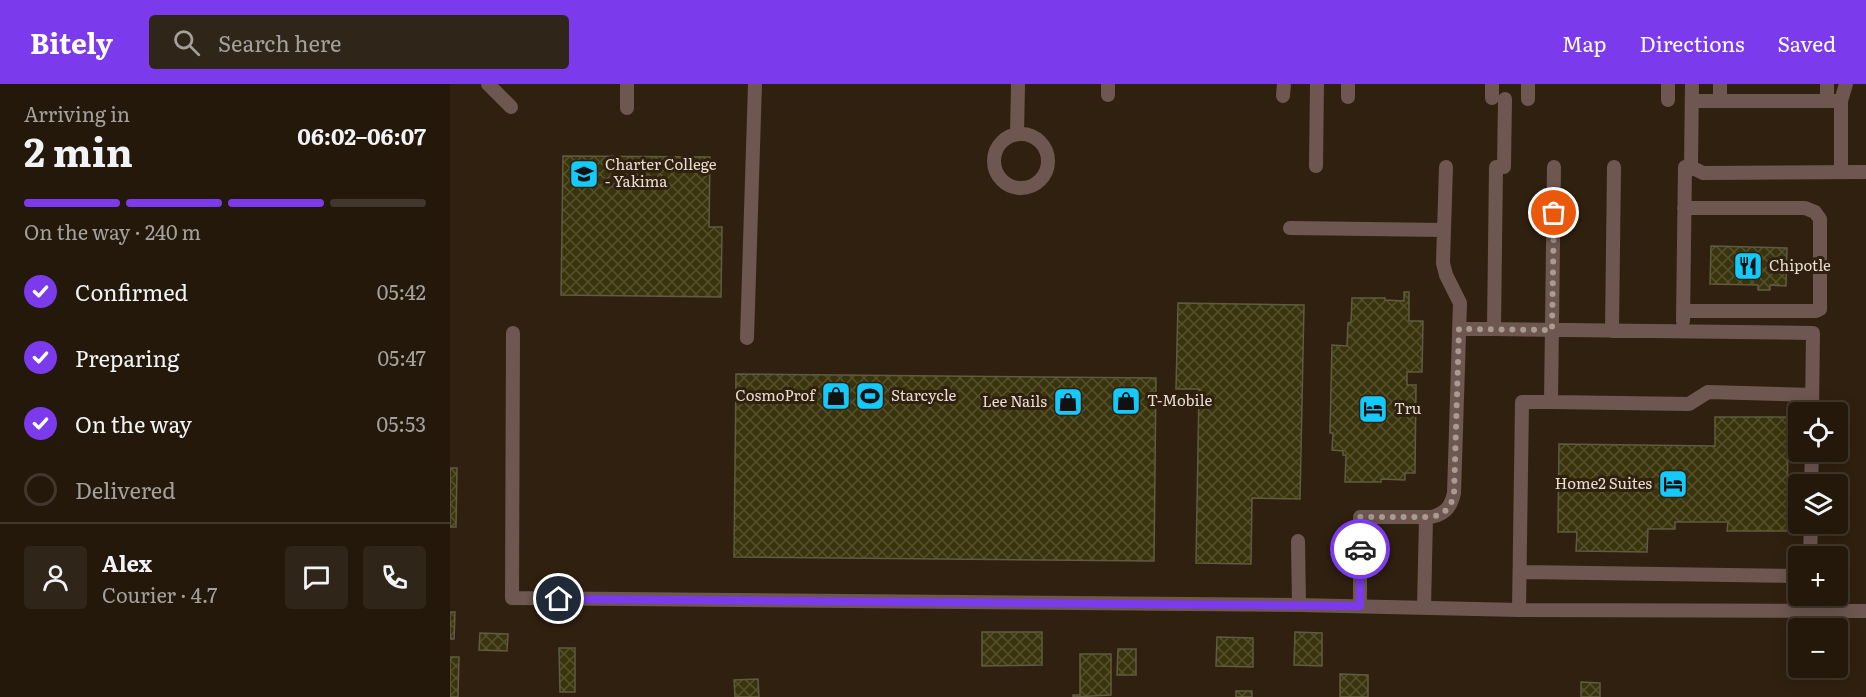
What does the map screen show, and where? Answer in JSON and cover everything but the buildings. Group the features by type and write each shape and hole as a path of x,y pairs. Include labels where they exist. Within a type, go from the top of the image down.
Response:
{"lane":[{"path":"488,84 511,107"},
{"path":"627,84 627,108"},
{"path":"747,338 755,84"},
{"path":"1017,134 1018,84"},
{"path":"1316,166 1317,84"},
{"path":"1528,84 1528,99"},
{"path":"1668,84 1668,100"},
{"path":"1692,84 1691,167 1703,173 1866,172"},
{"path":"1720,84 1720,101"},
{"path":"1827,84 1834,101 1841,172"},
{"path":"1834,101 1846,84"},
{"path":"1494,329 1500,167 1497,94"},
{"path":"1692,101 1834,101"},
{"path":"1017,134 1034,137 1041,142 1048,158 1048,166 1040,182 1024,189 1006,185 995,170 994,160 1000,143 1017,134"},
{"path":"1360,606 1360,517 1439,515 1452,504 1454,494 1460,303 1443,263 1446,167"},
{"path":"1551,402 1554,167"},
{"path":"1612,331 1614,167"},
{"path":"1683,332 1685,167"},
{"path":"1683,311 1816,311 1820,309 1820,219 1815,212 1805,208 1684,208"},
{"path":"1290,228 1444,230"},
{"path":"1459,329 1813,333 1812,402"},
{"path":"513,333 512,598 1299,605 1519,610 1866,611"},
{"path":"1519,610 1522,402 1689,404 1708,392 1812,395"},
{"path":"1424,608 1426,517"},
{"path":"1298,541 1299,605"},
{"path":"1520,572 1788,576"}],"way so far":[{"path":"1360,549 1360,517 1431,517 1439,515 1452,504 1459,329 1552,330 1554,213"}],"place":[{"name":"Charter College - Yakima","path":"584,174"},
{"name":"Chipotle","path":"1748,266"},
{"name":"CosmoProf","path":"836,396"},
{"name":"Starcycle","path":"870,396"},
{"name":"T-Mobile","path":"1126,401"},
{"name":"Lee Nails","path":"1068,402"},
{"name":"Tru","path":"1373,409"},
{"name":"Home2 Suites","path":"1673,484"}],"route":[{"path":"559,599 1360,606 1360,549"}]}
